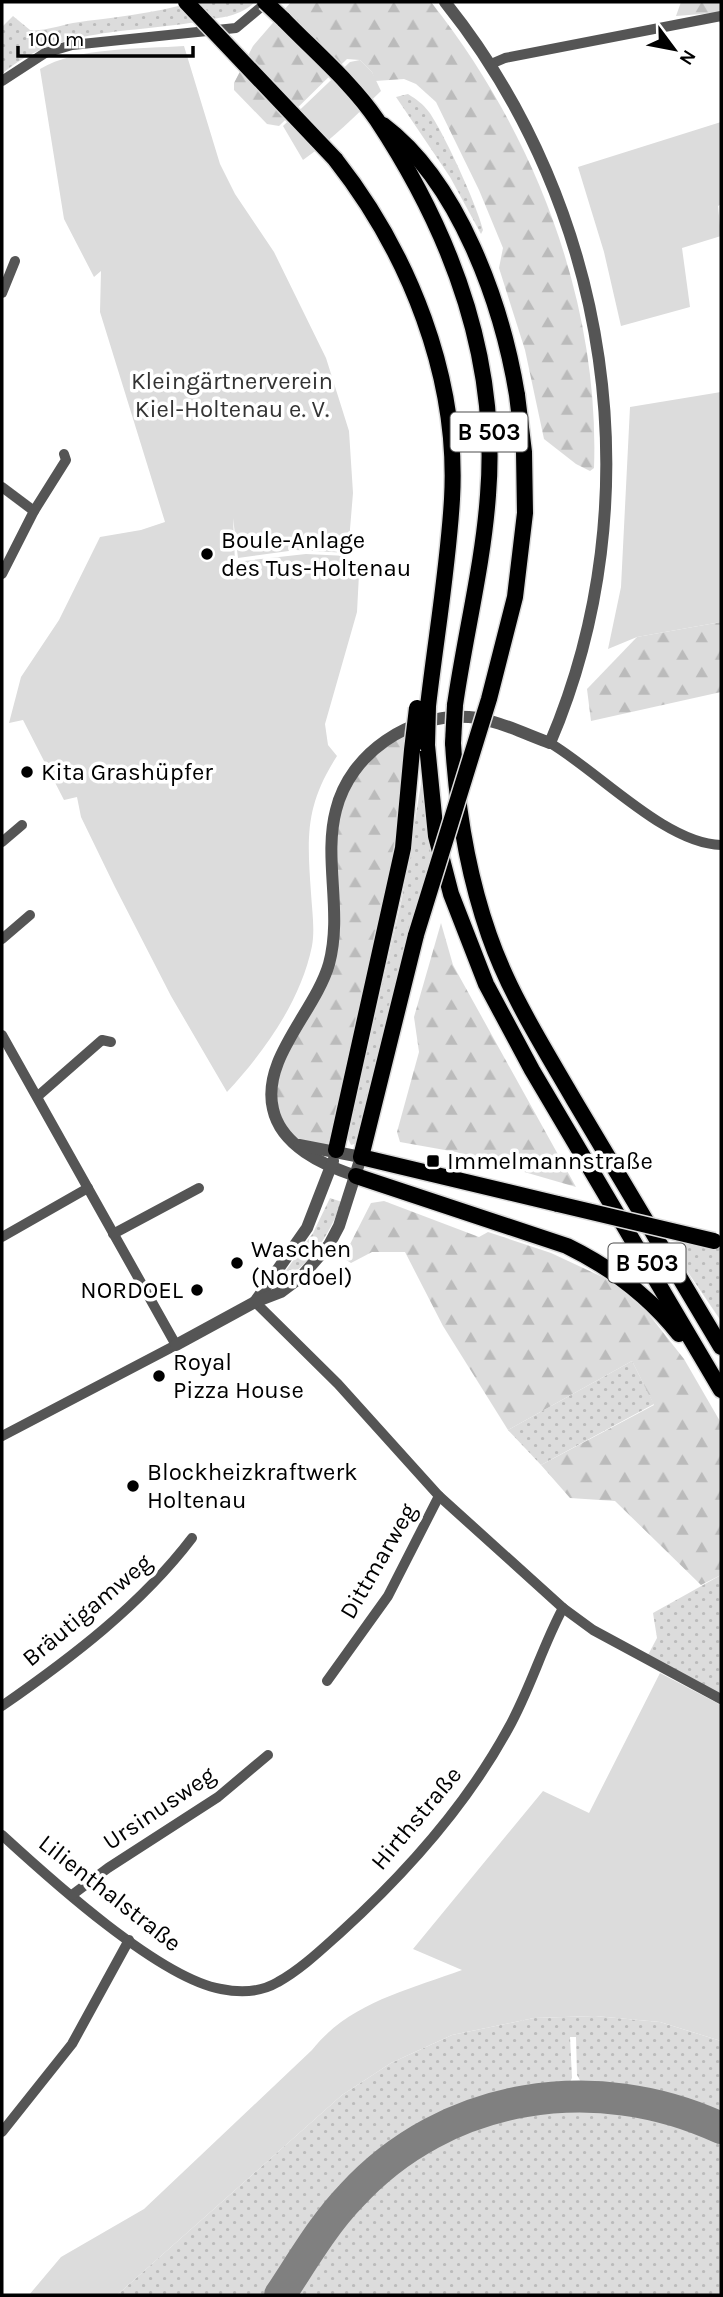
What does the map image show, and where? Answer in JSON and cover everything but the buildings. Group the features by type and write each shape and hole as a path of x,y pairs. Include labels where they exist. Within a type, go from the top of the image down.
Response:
{"highway":[{"name":"B 503","path":"186,2 335,159 386,232 412,286 433,348 448,416 451,455 452,498 442,596 423,707 420,747 436,836 452,894 486,984 532,1070 719,1386"},
{"name":"B 503","path":"266,2 376,119 405,141 419,157 465,235 500,321 517,395 524,452 525,513 515,597 489,699 416,936 361,1157"},
{"name":"B 503","path":"376,119 442,236 466,299 477,340 484,384 489,432 489,492 455,705 453,743 460,822 471,880 489,938 550,1060 721,1347"},
{"path":"336,1150 402,848 420,747"},
{"path":"361,1157 718,1242"},
{"path":"356,1176 555,1242 600,1262 644,1294 719,1386"}],"street":[{"path":"2,81 45,53 72,45 236,28 245,23 266,2"},
{"path":"445,2 491,64 524,122 574,244 593,319 604,410 606,510 600,569 578,669 550,743"},
{"path":"491,64 505,58 721,16"},
{"path":"2,293 15,261"},
{"path":"2,574 34,511 66,460 64,454"},
{"path":"2,487 34,511"},
{"path":"356,1176 331,1168 310,1156 289,1138 277,1122 271,1102 273,1075 284,1047 323,985 333,948 336,906 333,846 335,811 357,764 405,728 441,719 470,717 550,743 674,831 702,842 721,845"},
{"path":"2,842 22,825"},
{"path":"2,939 30,915"},
{"path":"2,1035 176,1345"},
{"path":"38,1096 102,1040 111,1042"},
{"path":"2,1436 289,1287 315,1262 339,1226 361,1157 336,1150 299,1145"},
{"path":"255,1303 307,1228 336,1150"},
{"path":"2,1237 88,1188"},
{"path":"113,1234 199,1188"},
{"path":"255,1303 338,1384 439,1496 563,1608 604,1636 721,1699"},
{"name":"Dittmarweg","path":"327,1681 388,1596 439,1496"},
{"name":"Bräutigamweg","path":"2,1706 99,1632 169,1568 192,1538"},
{"name":"Hirthstraße","path":"236,1991 268,1987 296,1969 361,1913 420,1851 465,1796 508,1729 563,1608"},
{"name":"Ursinusweg","path":"72,1895 108,1868 218,1797 268,1755"},
{"name":"Lilienthalstraße","path":"2,1835 129,1940 190,1979 236,1991"},
{"path":"2,2132 72,2044 129,1940"}],"green space":[{"path":"193,2 255,2 243,11 223,17 71,40 24,58 2,74 2,27 13,16 30,30 41,30"},
{"path":"291,2 431,2 468,53 501,106 529,163 553,222 572,282 586,343 593,406 594,468 590,471 576,464 544,439 525,350 499,268 503,248 479,190 436,102 416,84 404,79 375,81 372,72 360,60 347,59 279,126 267,124 234,90 234,83 253,46"},
{"path":"681,2 721,2 721,25 714,13 676,16"},
{"name":"Kleingärtnerverein Kiel-Holtenau e. V.","path":"184,46 220,164 235,194 274,252 326,358 349,431 353,493 348,553 296,550 238,558 233,518 235,562 306,554 347,556 347,574 359,574 357,612 325,724 328,745 337,756 319,790 310,822 313,927 307,966 279,1025 227,1092 171,996 115,887 81,817 77,797 64,800 23,720 9,723 21,677 59,620 100,537 141,530 165,522 100,312 101,271 94,277 64,219 40,69 90,53"},
{"path":"360,60 372,72 381,91 303,160 283,126 350,62"},
{"path":"408,94 427,109 443,136 474,204 483,230 481,234 450,177 396,97"},
{"path":"721,122 721,204 718,206 721,236 682,248 690,307 621,326 604,252 578,167"},
{"path":"721,392 721,622 637,637 608,649 621,587 630,407"},
{"path":"721,622 721,692 591,721 587,689 637,637"},
{"path":"407,728 408,802 336,1150 299,1145 282,1130 271,1090 333,949 335,811 357,764"},
{"path":"423,772 434,847 408,933 411,934 358,1143 351,1145 347,1137 402,898"},
{"path":"441,923 453,965 576,1187 456,1152 400,1142 397,1132 419,1052 414,1017"},
{"path":"330,1198 342,1202 325,1237 311,1257 282,1282 279,1280 313,1233"},
{"path":"384,1201 479,1237 488,1232 551,1253 611,1281 647,1312 684,1359 721,1423 721,1575 701,1585 615,1501 570,1498 541,1465 654,1405 632,1361 508,1430 443,1326 405,1252 372,1252 351,1263 343,1258 371,1203"},
{"path":"680,1243 721,1248 721,1321 679,1259 676,1251"},
{"path":"632,1361 654,1404 541,1465 508,1430"},
{"path":"721,1575 721,1696 648,1655 657,1638 653,1613"},
{"path":"660,1673 721,1705 721,2041 660,2022 595,2016 534,2018 452,2035 391,2063 342,2095 117,2295 29,2295 61,2257 144,2209 343,2020 381,2000 462,1970 413,1949 543,1791 589,1813"},
{"path":"595,2016 660,2022 721,2041 721,2116 653,2094 582,2084 577,2075 576,2037 570,2037 572,2078 569,2084 486,2098 432,2121 396,2143 335,2198 267,2295 117,2295 342,2095 391,2063 452,2035 534,2018"},
{"path":"567,2107 610,2109 646,2115 721,2140 721,2295 295,2295 345,2220 367,2195 417,2155 444,2140 503,2118"}],"taxiway":[{"path":"280,2295 313,2244 351,2196 389,2161 431,2133 477,2113 525,2101 574,2097 624,2100 673,2110 721,2128"}],"place":[{"name":"Boule-Anlage des Tus-Holtenau","path":"207,554"},
{"name":"Kita Grashüpfer","path":"27,772"},
{"name":"Immelmannstraße","path":"433,1161"},
{"name":"Waschen (Nordoel)","path":"237,1263"},
{"name":"NORDOEL","path":"197,1290"},
{"name":"Royal Pizza House","path":"159,1376"},
{"name":"Blockheizkraftwerk Holtenau","path":"133,1486"}]}
